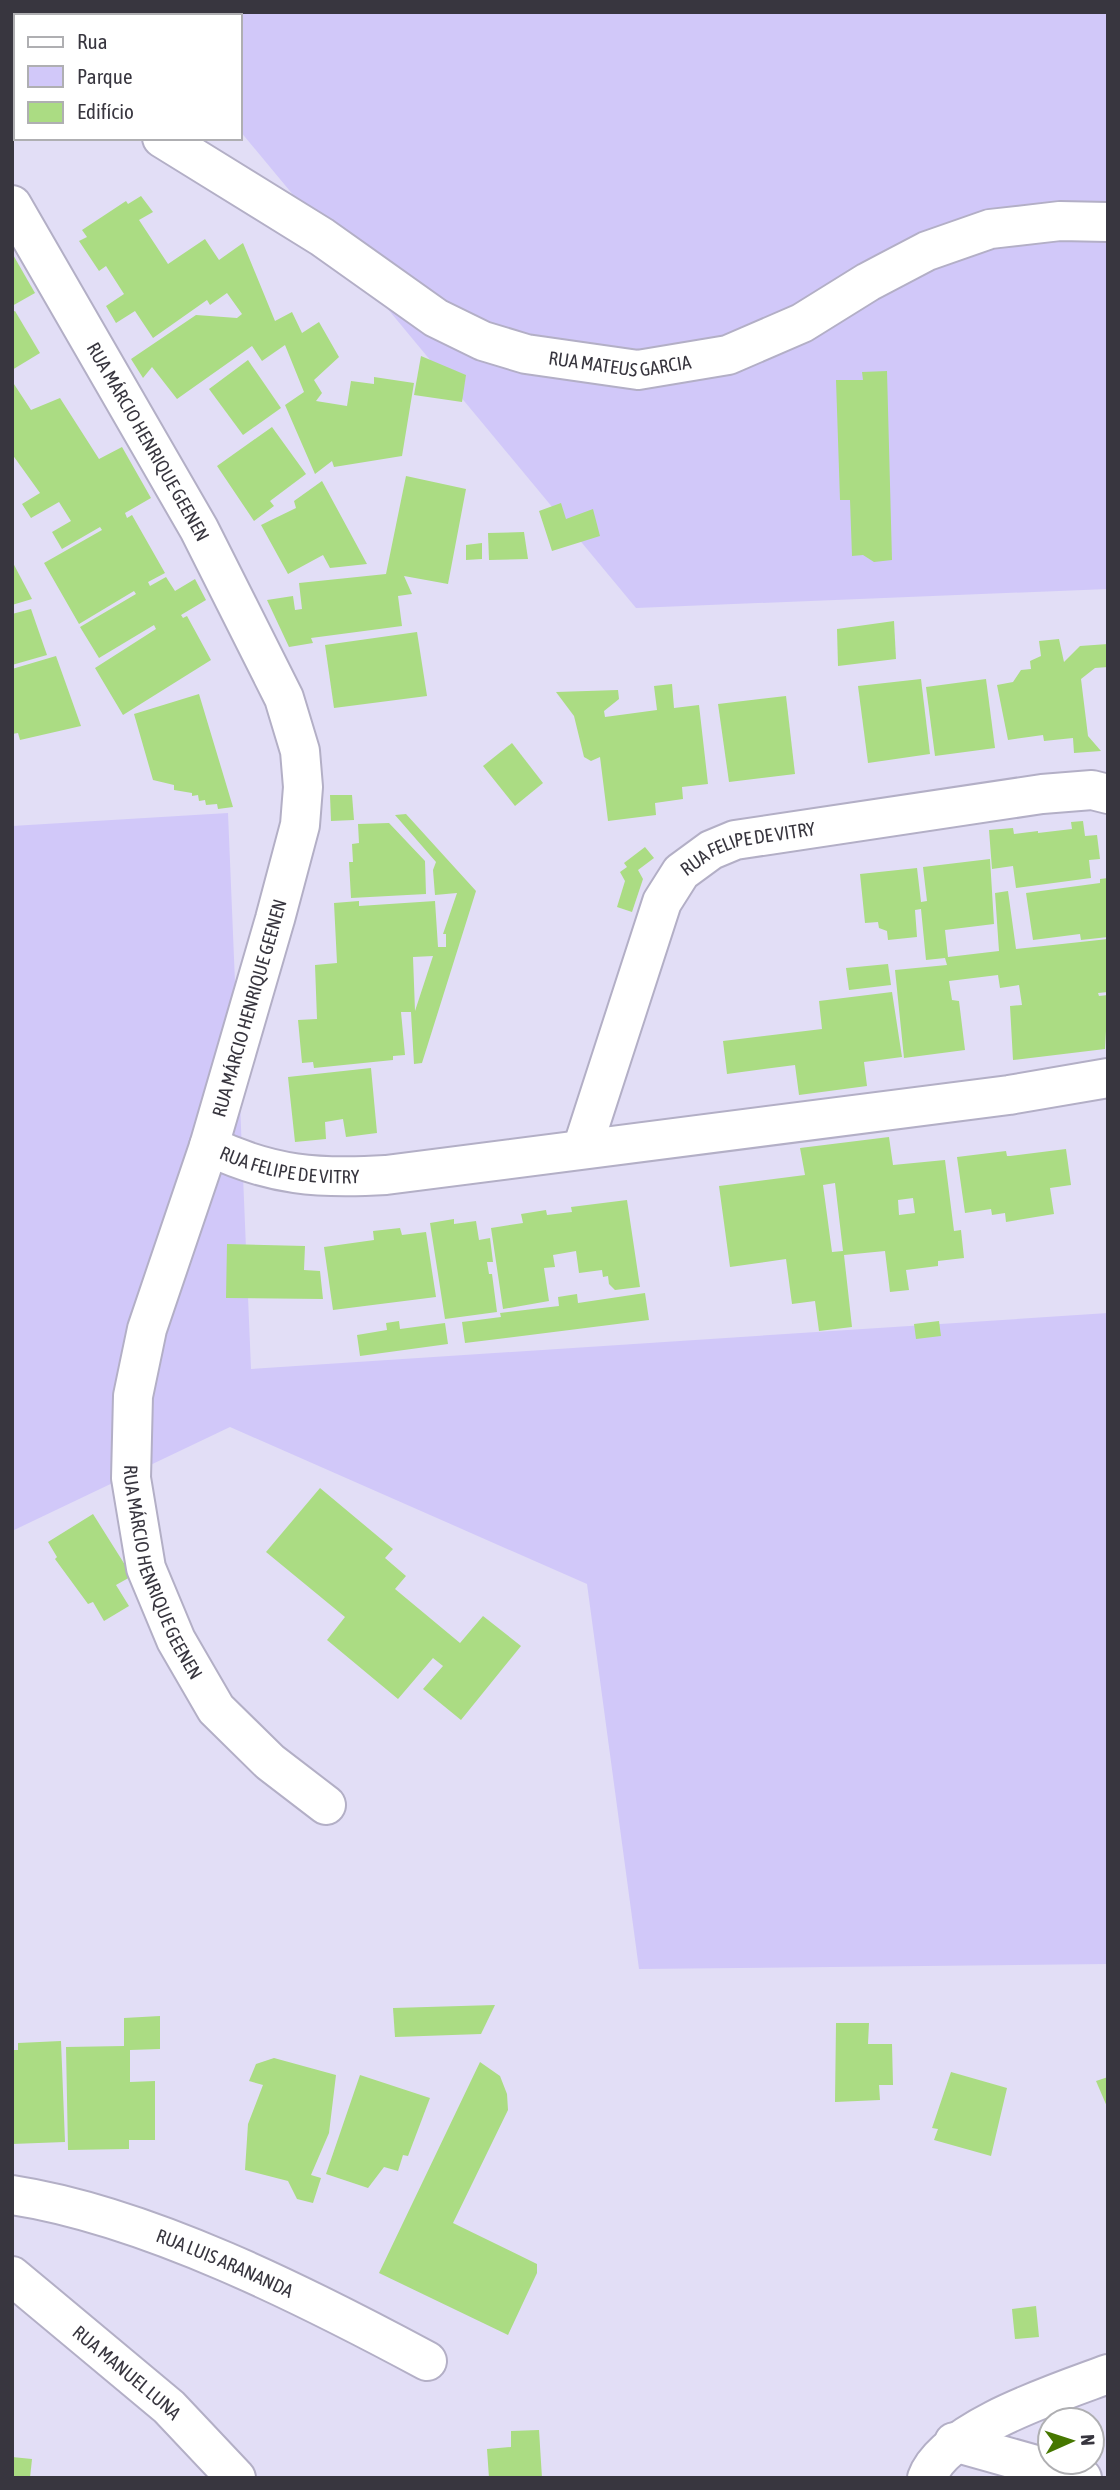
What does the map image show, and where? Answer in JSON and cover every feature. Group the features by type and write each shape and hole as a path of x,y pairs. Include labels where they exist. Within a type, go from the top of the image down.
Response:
{"street":[{"name":"RUA MATEUS GARCIA","path":"165,140 322,237 436,318 483,341 526,354 638,370 727,355 802,323 868,282 927,251 990,229 1060,221 1108,222"},
{"name":"RUA MÁRCIO HENRIQUE GEENEN","path":"12,205 198,529 284,698 297,741 303,787 299,825 275,919 209,1146 146,1329 133,1396 131,1478 146,1568 176,1640 216,1709 270,1762 326,1805"},
{"name":"RUA FELIPE DE VITRY","path":"582,1149 662,902 681,872 711,850 736,840 781,831 1042,794 1092,790 1108,794"},
{"name":"RUA FELIPE DE VITRY","path":"209,1146 243,1162 274,1171 312,1177 386,1175 1009,1095 1108,1078"},
{"name":"RUA LUIS ARANANDA","path":"12,2195 57,2202 147,2232 252,2276 427,2361"},
{"name":"RUA MANUEL LUNA","path":"12,2276 169,2407 236,2478"},
{"path":"927,2478 930,2468 954,2442 1055,2394 1108,2374"},
{"path":"954,2442 1082,2478"}],"green space":[{"path":"141,12 1108,12 1108,589 636,608 242,133 242,14"},
{"path":"228,813 251,1369 1108,1313 1108,1964 639,1969 587,1584 230,1427 12,1531 12,826"}],"building":[{"path":"141,196 153,212 139,220 168,264 205,239 219,260 243,243 275,321 292,312 302,333 319,322 339,357 314,380 322,393 316,401 347,406 351,381 374,384 374,377 414,383 402,456 334,467 332,461 315,474 285,405 304,392 285,345 262,361 252,346 177,399 152,367 143,378 131,359 196,315 237,318 242,314 227,293 210,305 207,300 153,338 135,311 116,323 106,306 124,294 106,266 99,271 79,241 87,237 82,230 126,201 128,204"},
{"path":"12,253 35,293 12,306"},
{"path":"15,311 40,353 12,370 12,312"},
{"path":"421,356 466,375 462,402 414,395"},
{"path":"248,360 281,408 243,435 209,389"},
{"path":"887,371 892,560 874,562 863,555 852,556 850,500 840,500 836,380 863,380 862,372"},
{"path":"12,381 31,410 60,398 99,459 122,447 151,498 125,513 127,518 132,515 165,573 148,582 150,586 166,577 175,591 195,579 206,600 181,615 183,618 187,616 211,660 123,715 95,668 156,629 154,625 99,658 80,627 136,594 134,591 79,624 44,563 102,530 100,527 62,549 52,532 71,521 59,502 31,518 22,504 40,493 12,454"},
{"path":"272,427 306,474 270,501 274,506 254,521 217,466"},
{"path":"406,476 466,489 448,584 404,576 412,594 398,596 402,626 311,638 313,643 289,647 267,600 293,596 295,610 302,609 299,583 386,574"},
{"path":"322,481 367,564 330,568 323,555 288,574 261,525 296,508 294,501"},
{"path":"561,503 566,519 593,509 600,536 552,551 539,511"},
{"path":"524,532 528,559 489,560 488,533"},
{"path":"482,543 482,559 466,560 466,545"},
{"path":"12,561 32,599 12,605"},
{"path":"31,609 47,655 12,665 12,614"},
{"path":"894,621 896,659 838,666 837,629"},
{"path":"417,632 427,696 334,708 325,645"},
{"path":"1059,639 1064,662 1080,646 1108,644 1108,667 1095,668 1081,679 1088,736 1101,751 1074,753 1073,738 1044,741 1043,735 1008,740 997,685 1013,682 1021,670 1031,669 1030,661 1041,656 1039,641"},
{"path":"56,656 81,726 20,740 18,733 12,734 12,669"},
{"path":"921,679 930,754 868,763 858,686"},
{"path":"986,679 995,748 935,756 926,687"},
{"path":"672,684 674,708 699,705 708,784 682,787 683,799 655,803 656,815 608,821 600,757 591,761 584,757 574,716 556,692 618,690 619,699 604,711 605,717 657,710 654,686"},
{"path":"199,694 233,807 218,809 217,804 206,805 205,800 199,801 198,795 192,796 192,793 174,790 174,785 153,780 134,714"},
{"path":"786,696 795,774 729,782 718,704"},
{"path":"512,743 543,783 515,806 483,766"},
{"path":"330,795 352,795 354,820 331,821"},
{"path":"406,814 476,891 422,1063 414,1064 411,1012 401,1012 405,1055 393,1056 393,1060 314,1068 313,1062 302,1063 298,1020 317,1019 315,965 337,963 334,903 359,901 359,906 435,901 438,947 446,947 446,934 443,934 457,893 435,895 433,870 436,862 395,815","holes":["433,956 415,1011 413,957"]},
{"path":"1083,821 1085,836 1097,835 1100,859 1089,860 1091,878 1016,888 1013,866 992,869 989,830 1013,828 1014,834 1038,833 1072,829 1071,822"},
{"path":"389,823 425,861 426,894 351,898 349,862 353,862 352,844 359,843 358,824"},
{"path":"645,847 654,858 638,870 643,879 632,912 617,907 625,881 620,872 627,867 624,863"},
{"path":"990,859 994,924 945,930 948,957 999,951 995,893 1008,891 1016,949 1108,939 1108,992 1098,993 1099,996 1108,995 1105,1049 1013,1060 1010,1006 1022,1005 1019,985 1000,988 998,975 949,981 952,1000 959,1001 965,1050 904,1058 895,970 947,965 945,958 926,960 921,909 915,910 917,937 888,940 887,931 879,928 878,922 865,923 860,874 917,868 921,902 927,901 923,867"},
{"path":"1108,878 1108,937 1081,940 1080,934 1033,940 1026,893 1100,883 1100,879"},
{"path":"888,964 891,985 849,990 846,968"},
{"path":"892,992 902,1057 864,1062 867,1086 799,1095 795,1065 727,1074 723,1041 822,1029 819,1001"},
{"path":"371,1068 377,1133 346,1137 343,1119 325,1122 326,1139 295,1142 288,1077"},
{"path":"889,1137 893,1165 945,1160 954,1231 961,1230 964,1258 938,1261 938,1266 906,1270 909,1290 890,1292 885,1251 844,1255 852,1327 819,1331 815,1301 792,1304 786,1259 730,1267 719,1186 805,1175 800,1148","holes":["835,1183 843,1251 832,1252 823,1185","913,1198 915,1213 899,1215 898,1200"]},
{"path":"1066,1149 1071,1185 1050,1188 1054,1214 1006,1222 1005,1213 992,1215 991,1209 965,1213 957,1157 1006,1151 1007,1156 1010,1156"},
{"path":"627,1200 640,1287 615,1290 609,1284 608,1276 603,1277 602,1270 579,1273 576,1251 553,1255 555,1267 544,1268 549,1301 503,1309 491,1228 523,1223 521,1214 546,1210 547,1215 572,1212 571,1207"},
{"path":"454,1219 454,1224 476,1221 479,1240 490,1238 493,1262 487,1262 489,1274 492,1274 497,1312 445,1319 430,1223"},
{"path":"400,1228 402,1235 426,1232 436,1297 333,1310 324,1247 374,1240 373,1231"},
{"path":"227,1244 305,1246 304,1270 320,1271 323,1299 226,1298"},
{"path":"645,1293 649,1320 465,1343 462,1322 501,1317 500,1313 559,1306 558,1297 577,1294 578,1303"},
{"path":"399,1321 400,1329 445,1323 448,1344 360,1356 357,1335 387,1330 386,1323"},
{"path":"939,1321 941,1336 916,1339 914,1324"},
{"path":"320,1488 393,1549 385,1558 406,1576 395,1589 460,1643 483,1616 521,1646 461,1720 423,1689 443,1666 433,1658 398,1699 327,1640 345,1617 266,1552"},
{"path":"93,1514 132,1576 116,1585 129,1606 104,1621 93,1602 88,1604 55,1559 57,1557 48,1542"},
{"path":"495,2005 481,2034 395,2037 393,2008"},
{"path":"160,2016 160,2049 130,2050 130,2082 155,2081 155,2140 129,2140 129,2149 68,2150 66,2047 124,2046 124,2018"},
{"path":"836,2023 869,2023 868,2044 892,2044 893,2085 879,2085 880,2100 835,2102"},
{"path":"61,2041 65,2142 12,2144 12,2050 18,2050 18,2043"},
{"path":"274,2058 336,2075 329,2133 311,2175 321,2178 313,2203 297,2199 288,2181 245,2170 248,2124 263,2085 249,2081 256,2064"},
{"path":"480,2062 500,2076 507,2094 508,2110 453,2223 537,2264 537,2273 508,2335 379,2273"},
{"path":"951,2072 1007,2088 991,2156 934,2140 938,2129 932,2128"},
{"path":"360,2075 430,2098 408,2156 403,2155 398,2171 384,2167 368,2188 326,2174"},
{"path":"1108,2077 1108,2109 1096,2081"},
{"path":"1036,2306 1039,2337 1015,2339 1012,2309"},
{"path":"539,2430 542,2478 489,2478 487,2449 511,2447 511,2431"},
{"path":"12,2457 32,2459 30,2478 12,2478"}]}
